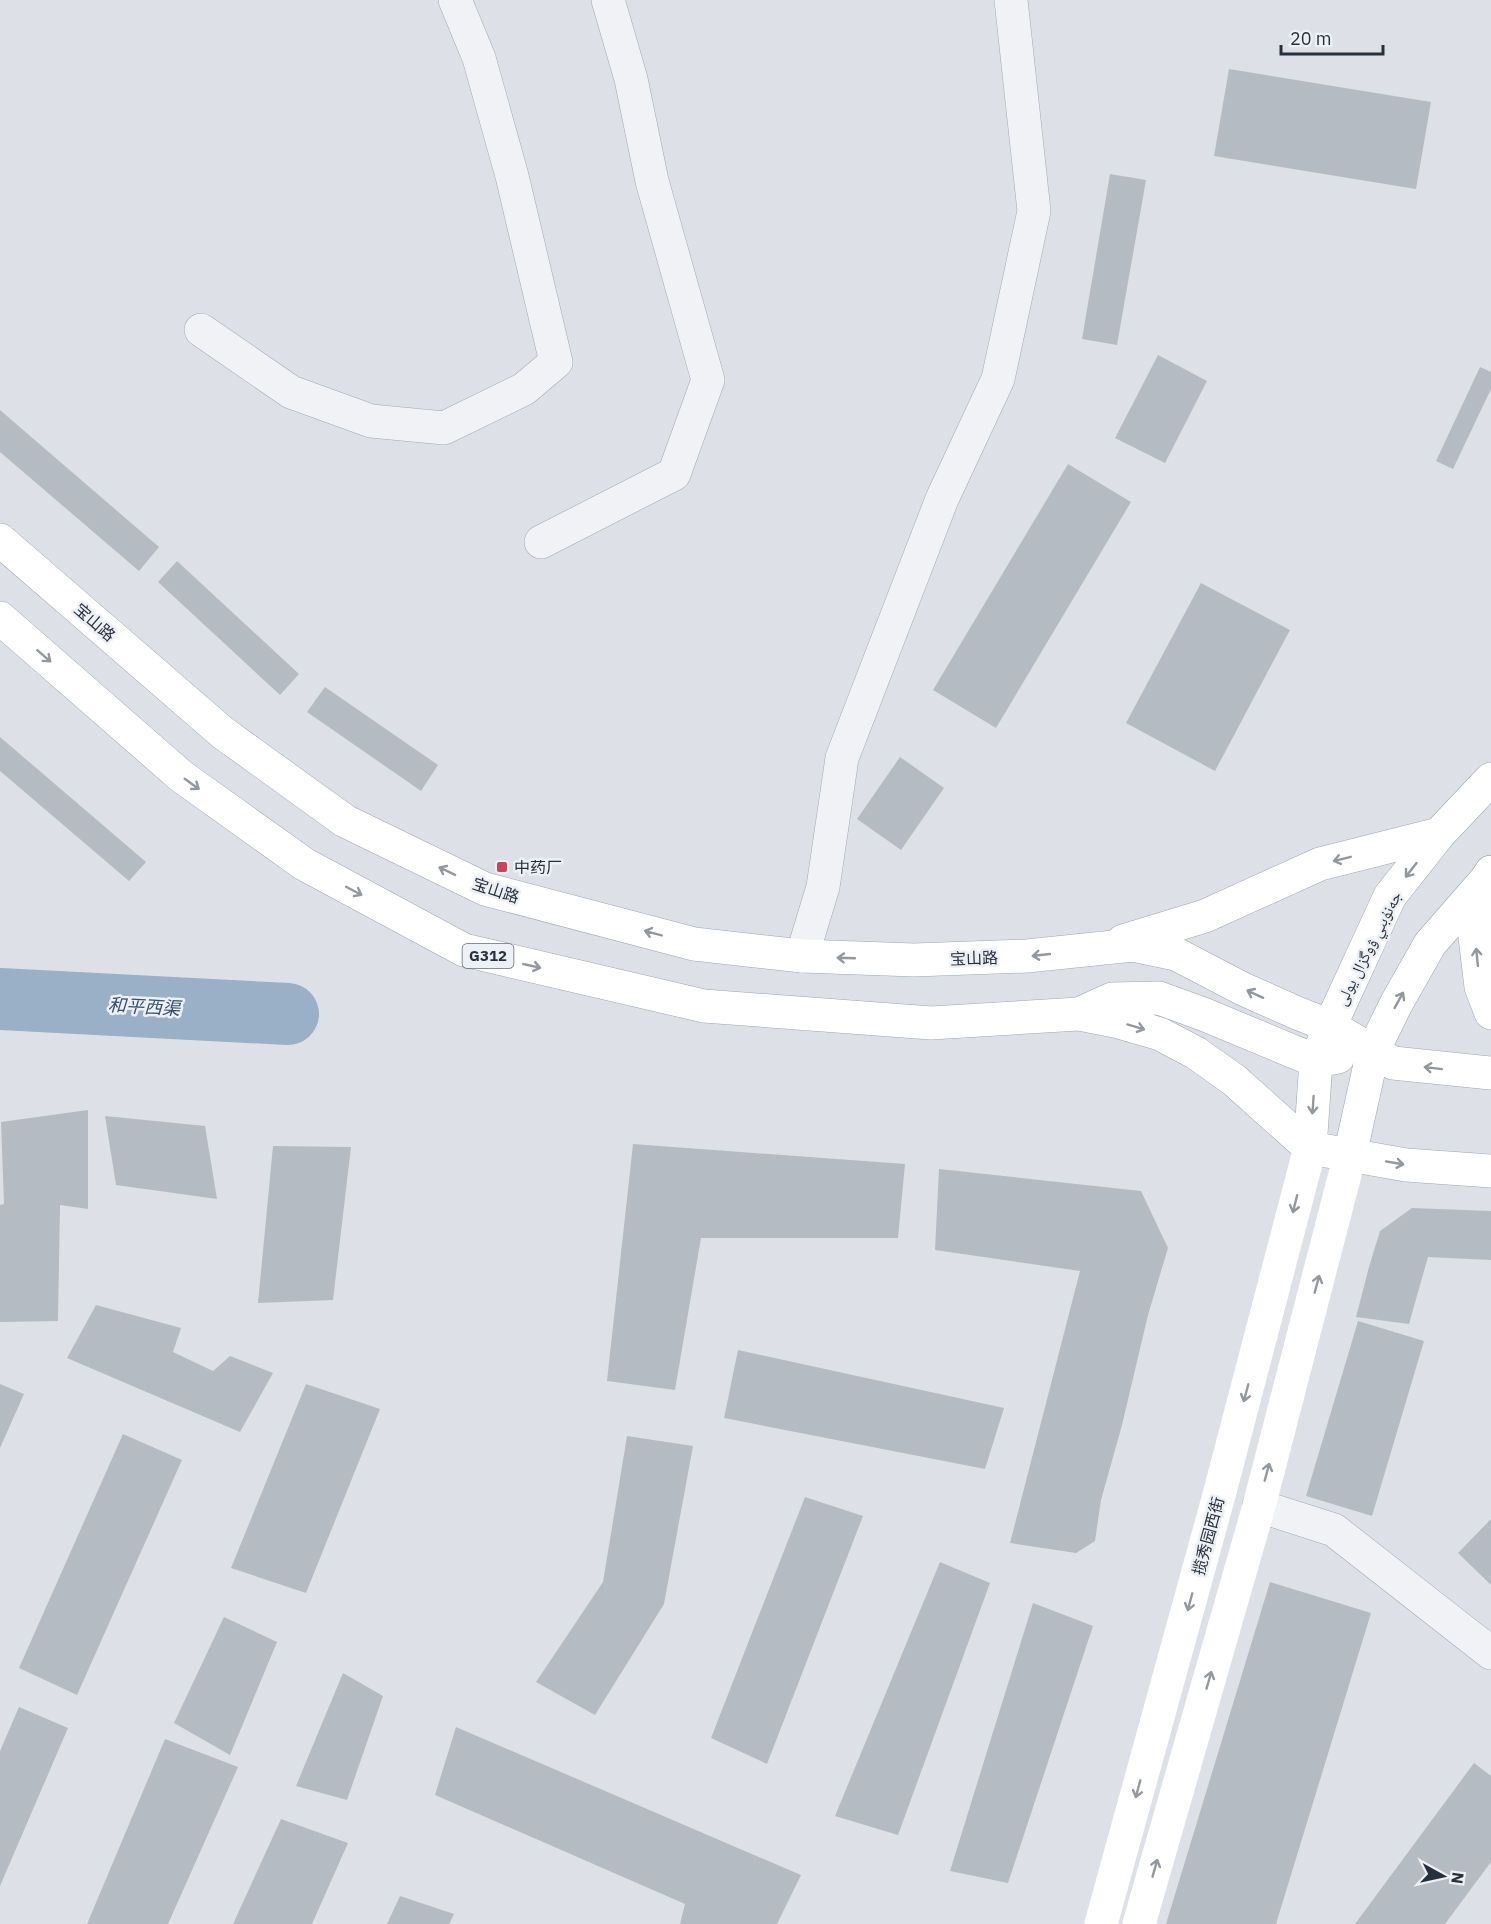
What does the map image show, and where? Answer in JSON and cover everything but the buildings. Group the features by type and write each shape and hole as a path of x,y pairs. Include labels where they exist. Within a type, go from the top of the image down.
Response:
{"main road":[{"name":"宝山路","path":"0,540 223,733 345,821 485,889 694,944 802,956 925,959 1026,956 1099,948"},
{"name":"G312","path":"0,618 182,776 285,851 304,864 464,950 704,1006 931,1023 1079,1014"},
{"name":"جەنۇبىي ۋوگزال يولى","path":"1310,1148 1316,1061 1390,896 1439,834 1491,780"},
{"path":"1099,948 1204,916 1320,864 1439,834"},
{"path":"1490,874 1475,937 1481,987 1491,1013"},
{"path":"1139,1924 1259,1506 1350,1155 1373,1051 1430,944 1490,874"},
{"path":"1099,948 1133,945 1176,954 1243,989 1330,1026 1393,1063 1491,1073"},
{"path":"1079,1014 1112,999 1159,998 1316,1061 1373,1051"},
{"path":"1079,1014 1115,1021 1160,1034 1196,1053 1234,1080 1310,1148 1406,1165 1491,1171"},
{"name":"揽秀园西街","path":"1101,1924 1218,1499 1310,1148"}],"street":[{"path":"201,330 291,392 371,421 444,428 524,389 556,362 512,176 479,58 455,0"},
{"path":"541,542 674,474 708,380 652,181 631,80 608,0"},
{"path":"802,956 824,887 842,758 942,499 998,380 1034,211 1011,0"},
{"path":"1259,1506 1334,1530 1491,1653"}],"waterway":[{"name":"和平西渠","path":"0,999 288,1014"}],"place":[{"name":"中药厂","path":"502,867"}]}
